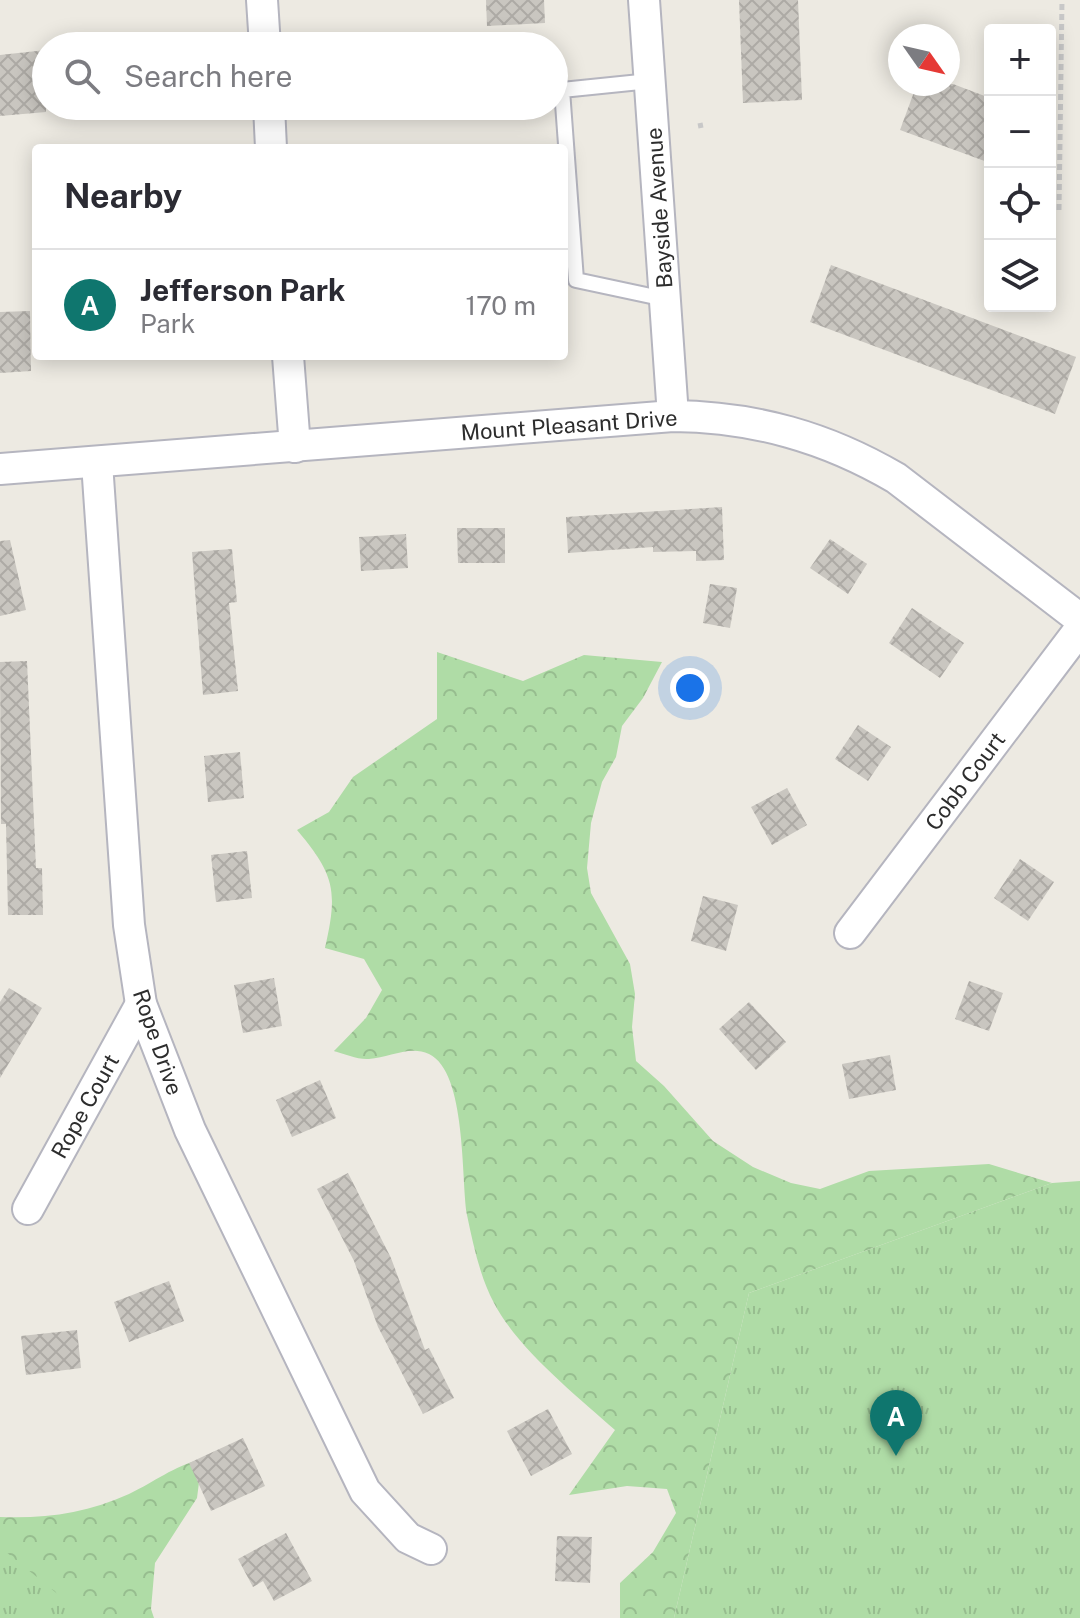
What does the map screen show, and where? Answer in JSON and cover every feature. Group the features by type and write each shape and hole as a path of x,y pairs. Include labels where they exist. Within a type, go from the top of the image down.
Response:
{"street":[{"path":"262,0 264,32"},
{"name":"Bayside Avenue","path":"644,0 673,416"},
{"path":"270,120 271,144"},
{"path":"288,360 295,447"},
{"name":"Mount Pleasant Drive","path":"0,469 673,416 714,416 767,424 819,439 868,461 896,478 1080,619"},
{"name":"Rope Drive","path":"97,463 129,925 141,1004 190,1130 365,1491 408,1538 431,1549"},
{"name":"Cobb Court","path":"850,933 1080,629"},
{"name":"Rope Court","path":"28,1209 141,1004"}],"lane":[{"path":"568,89 650,81"},
{"path":"561,120 563,144"},
{"path":"568,196 576,280 665,299"}],"path":[{"path":"1059,210 1062,0"}],"green space":[{"path":"437,652 523,681 584,655 662,662 643,698 622,726 616,757 602,782 591,823 587,868 591,893 630,964 635,994 632,1027 636,1061 664,1086 713,1141 753,1167 791,1183 820,1189 869,1171 989,1164 1052,1183 749,1293 674,1618 620,1618 620,1583 653,1552 676,1513 667,1489 627,1486 569,1495 615,1430 533,1354 504,1320 489,1293 467,1215 456,1104 441,1065 422,1052 406,1051 365,1059 334,1051 366,1018 382,990 364,959 325,948 331,912 330,884 319,859 297,830 329,812 353,777 437,719"},
{"path":"1080,1181 1080,1618 674,1618 749,1293 1052,1183"},
{"path":"202,1459 197,1498 155,1563 151,1609 154,1618 0,1618 0,1517 50,1516 97,1506"},
{"path":"0,1547 87,1618 0,1618"}],"building":[{"path":"486,0 544,0 545,23 487,26"},
{"path":"739,0 798,0 802,100 743,103"},
{"path":"32,52 32,113 0,116 0,55"},
{"path":"960,87 984,96 984,161 900,130 913,96 960,96"},
{"path":"831,265 1076,357 1055,414 810,322"},
{"path":"30,311 31,371 0,373 0,312"},
{"path":"722,507 724,560 696,561 696,551 653,552 653,547 568,553 566,517"},
{"path":"457,528 505,528 505,563 458,563"},
{"path":"406,534 408,568 361,571 359,537"},
{"path":"830,539 867,564 848,594 810,568"},
{"path":"10,540 26,610 0,616 0,541"},
{"path":"232,549 237,602 229,603 238,691 203,695 192,552"},
{"path":"710,584 737,588 730,628 703,623"},
{"path":"912,608 964,643 940,678 889,643"},
{"path":"27,661 36,868 42,868 43,915 8,915 6,824 1,824 0,662"},
{"path":"858,725 891,747 868,781 835,759"},
{"path":"240,752 244,798 208,802 204,756"},
{"path":"787,788 807,825 772,845 751,807"},
{"path":"247,851 252,898 216,902 211,855"},
{"path":"1020,859 1054,882 1028,921 994,898"},
{"path":"703,896 738,905 726,951 691,941"},
{"path":"274,978 282,1026 243,1033 234,985"},
{"path":"969,981 1003,993 989,1031 955,1019"},
{"path":"9,988 42,1008 0,1078 0,1002"},
{"path":"749,1002 786,1042 756,1070 719,1029"},
{"path":"890,1055 896,1090 849,1099 842,1064"},
{"path":"320,1080 336,1118 292,1137 276,1100"},
{"path":"348,1173 391,1258 425,1350 429,1348 454,1398 423,1414 378,1327 354,1261 317,1189"},
{"path":"169,1281 184,1321 129,1342 114,1302"},
{"path":"77,1330 81,1368 26,1375 21,1336"},
{"path":"548,1409 572,1454 531,1476 507,1431"},
{"path":"243,1438 265,1486 211,1511 189,1463"},
{"path":"286,1533 312,1581 274,1601 263,1581 253,1587 238,1559"},
{"path":"557,1536 592,1537 590,1583 555,1581"}],"place":[{"name":"Jefferson Park","path":"896,1456"}]}
